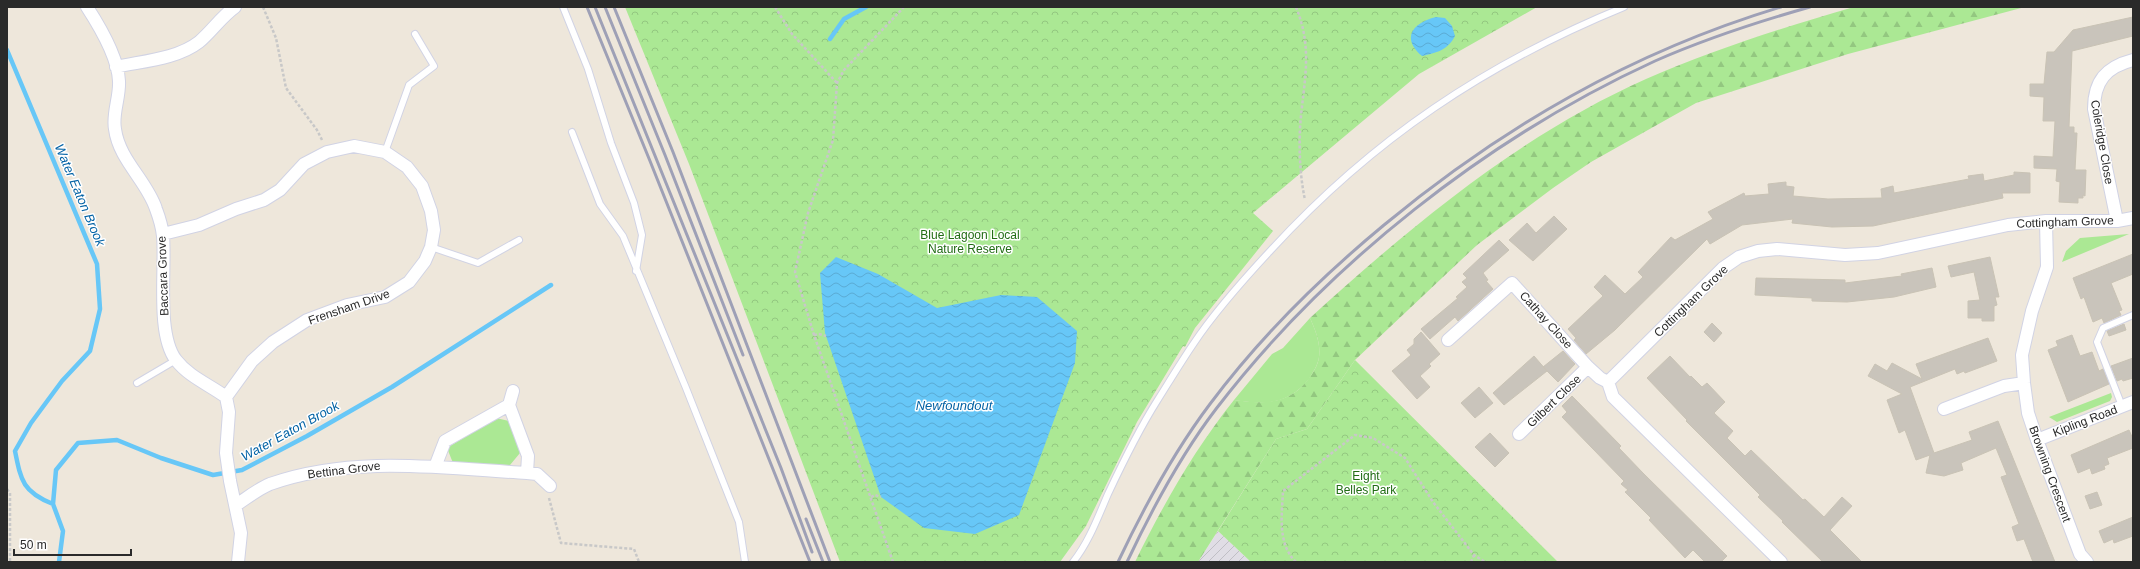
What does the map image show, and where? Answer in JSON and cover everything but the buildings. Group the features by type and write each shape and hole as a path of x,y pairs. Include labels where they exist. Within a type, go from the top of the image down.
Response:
{"street":[{"name":"Baccara Grove","path":"87,7 101,29 116,67 119,81 114,129 122,152 144,185 156,208 162,234 164,325 166,343 176,360 194,377 226,397"},
{"path":"116,67 179,53 199,42 227,12 235,7"},
{"name":"Coleridge Close","path":"2117,221 2094,108 2094,94 2100,80 2111,69 2133,60"},
{"name":"Frensham Drive","path":"162,234 199,225 236,209 264,200 280,190 304,164 327,152 354,146 385,152 407,167 422,186 431,211 434,230 431,247 425,261 409,282 385,297 347,305 307,320 273,342 252,360 226,397"},
{"name":"Cottingham Grove","path":"1608,382 1723,268 1745,255 1758,251 1777,249 1845,255 1878,253 2008,225 2046,221 2117,221 2133,218"},
{"name":"Browning Crescent","path":"2046,221 2047,266 2032,310 2022,355 2024,383 2028,414 2037,440 2080,554 2087,562"},
{"name":"Cathay Close","path":"1448,340 1512,283 1588,367 1600,378 1608,382"},
{"name":"Gilbert Close","path":"1519,434 1588,367"},
{"path":"1608,382 1613,397 1781,562"},
{"path":"1944,409 2004,386 2024,383"},
{"path":"513,391 509,405 528,456 527,473"},
{"path":"226,397 229,412 226,453 230,481 241,533 238,562"},
{"name":"Kipling Road","path":"2037,440 2128,404"},
{"path":"435,467 444,441 509,405"},
{"name":"Bettina Grove","path":"236,505 269,485 314,472 384,464 537,474 550,486"}],"lane":[{"path":"563,7 588,69 611,143 634,203 642,235 636,271"},
{"path":"1073,562 1079,559 1122,464 1148,416 1194,342 1251,271 1310,208 1341,179 1376,150 1442,101 1516,56 1552,38 1624,7"},
{"path":"385,152 409,85 434,66 415,34"},
{"path":"572,132 600,204 623,236 636,271 686,388 739,522 745,562"},
{"path":"431,247 478,263 519,240"},
{"path":"2128,404 2097,342 2103,328 2133,315"},
{"path":"137,383 176,360"}],"path":[{"path":"263,7 276,38 286,88 317,130 327,152"},
{"path":"775,7 792,34 837,83"},
{"path":"893,562 814,335 795,272 808,213 833,140 837,83 844,70 904,7"},
{"path":"1296,7 1304,33 1307,72 1300,127 1300,168 1305,200 1310,208"},
{"path":"814,335 819,334 826,336"},
{"path":"1296,562 1291,557 1281,530 1284,491 1355,435 1373,438 1405,458 1433,502 1474,555 1485,562"},
{"path":"550,486 549,500 561,543 634,548 639,562"},
{"path":"7,489 10,493 10,562"},
{"path":"870,497 875,495 881,498"},
{"path":"1471,562 1474,555"}],"shaded area":[{"path":"1218,531 1251,562 1198,562"}],"green space":[{"name":"Blue Lagoon Local Nature Reserve","path":"625,7 1537,7 1419,74 1253,213 1273,231 1195,328 1185,347 1183,346 1137,422 1086,526 1060,562 840,562 689,164"},
{"path":"1854,7 2025,7 1848,54 1696,103 1591,162 1553,188 1477,245 1355,360 1307,429 1276,439 1198,562 1135,562 1192,458 1234,400 1254,402 1274,401 1283,399 1300,389 1313,373 1319,357 1316,332 1310,318 1427,217 1511,155 1555,127 1646,79 1697,58 1775,31"},
{"path":"2129,234 2062,262 2066,251 2080,238"},
{"path":"1310,318 1317,337 1319,357 1318,363 1309,379 1301,388 1293,394 1275,401 1245,402 1234,400 1272,354 1283,348"},
{"name":"Eight Belles Park","path":"1355,360 1558,562 1251,562 1218,531 1276,439 1307,429"},
{"path":"2111,393 2112,397 2110,401 2057,422 2049,417"},
{"path":"496,418 509,421 520,453 510,465 453,463 447,448"}],"water":[{"path":"1436,17 1445,18 1452,26 1455,36 1445,48 1422,56 1412,43 1412,32 1415,27 1421,23"},
{"name":"Newfoundout","path":"836,257 878,274 937,308 1001,295 1037,297 1077,331 1075,363 1019,515 975,534 924,528 881,497 825,333 820,273"}],"waterway":[{"name":"Water Eaton Brook","path":"830,39 844,19 866,7"},
{"name":"Water Eaton Brook","path":"7,50 97,264 100,309 90,351 62,381 31,423 15,451 19,470 29,490 43,500 53,504 63,531 59,562"},
{"name":"Water Eaton Brook","path":"53,504 56,470 78,443 117,440 161,458 213,475 242,470 307,436 392,387 551,285"}],"railway":[{"path":"587,7 810,562"},
{"path":"595,7 781,468 812,552"},
{"path":"605,7 665,155 743,355"},
{"path":"614,7 673,152 830,562"},
{"path":"1118,562 1138,521 1171,461 1196,423 1229,379 1292,309 1360,245 1429,189 1523,124 1572,96 1673,46 1726,25 1781,7"},
{"path":"1127,562 1167,483 1190,445 1216,409 1260,356 1308,304 1360,255 1415,209 1472,166 1532,127 1593,92 1655,61 1693,45 1810,7"},
{"path":"806,519 823,562"}]}
